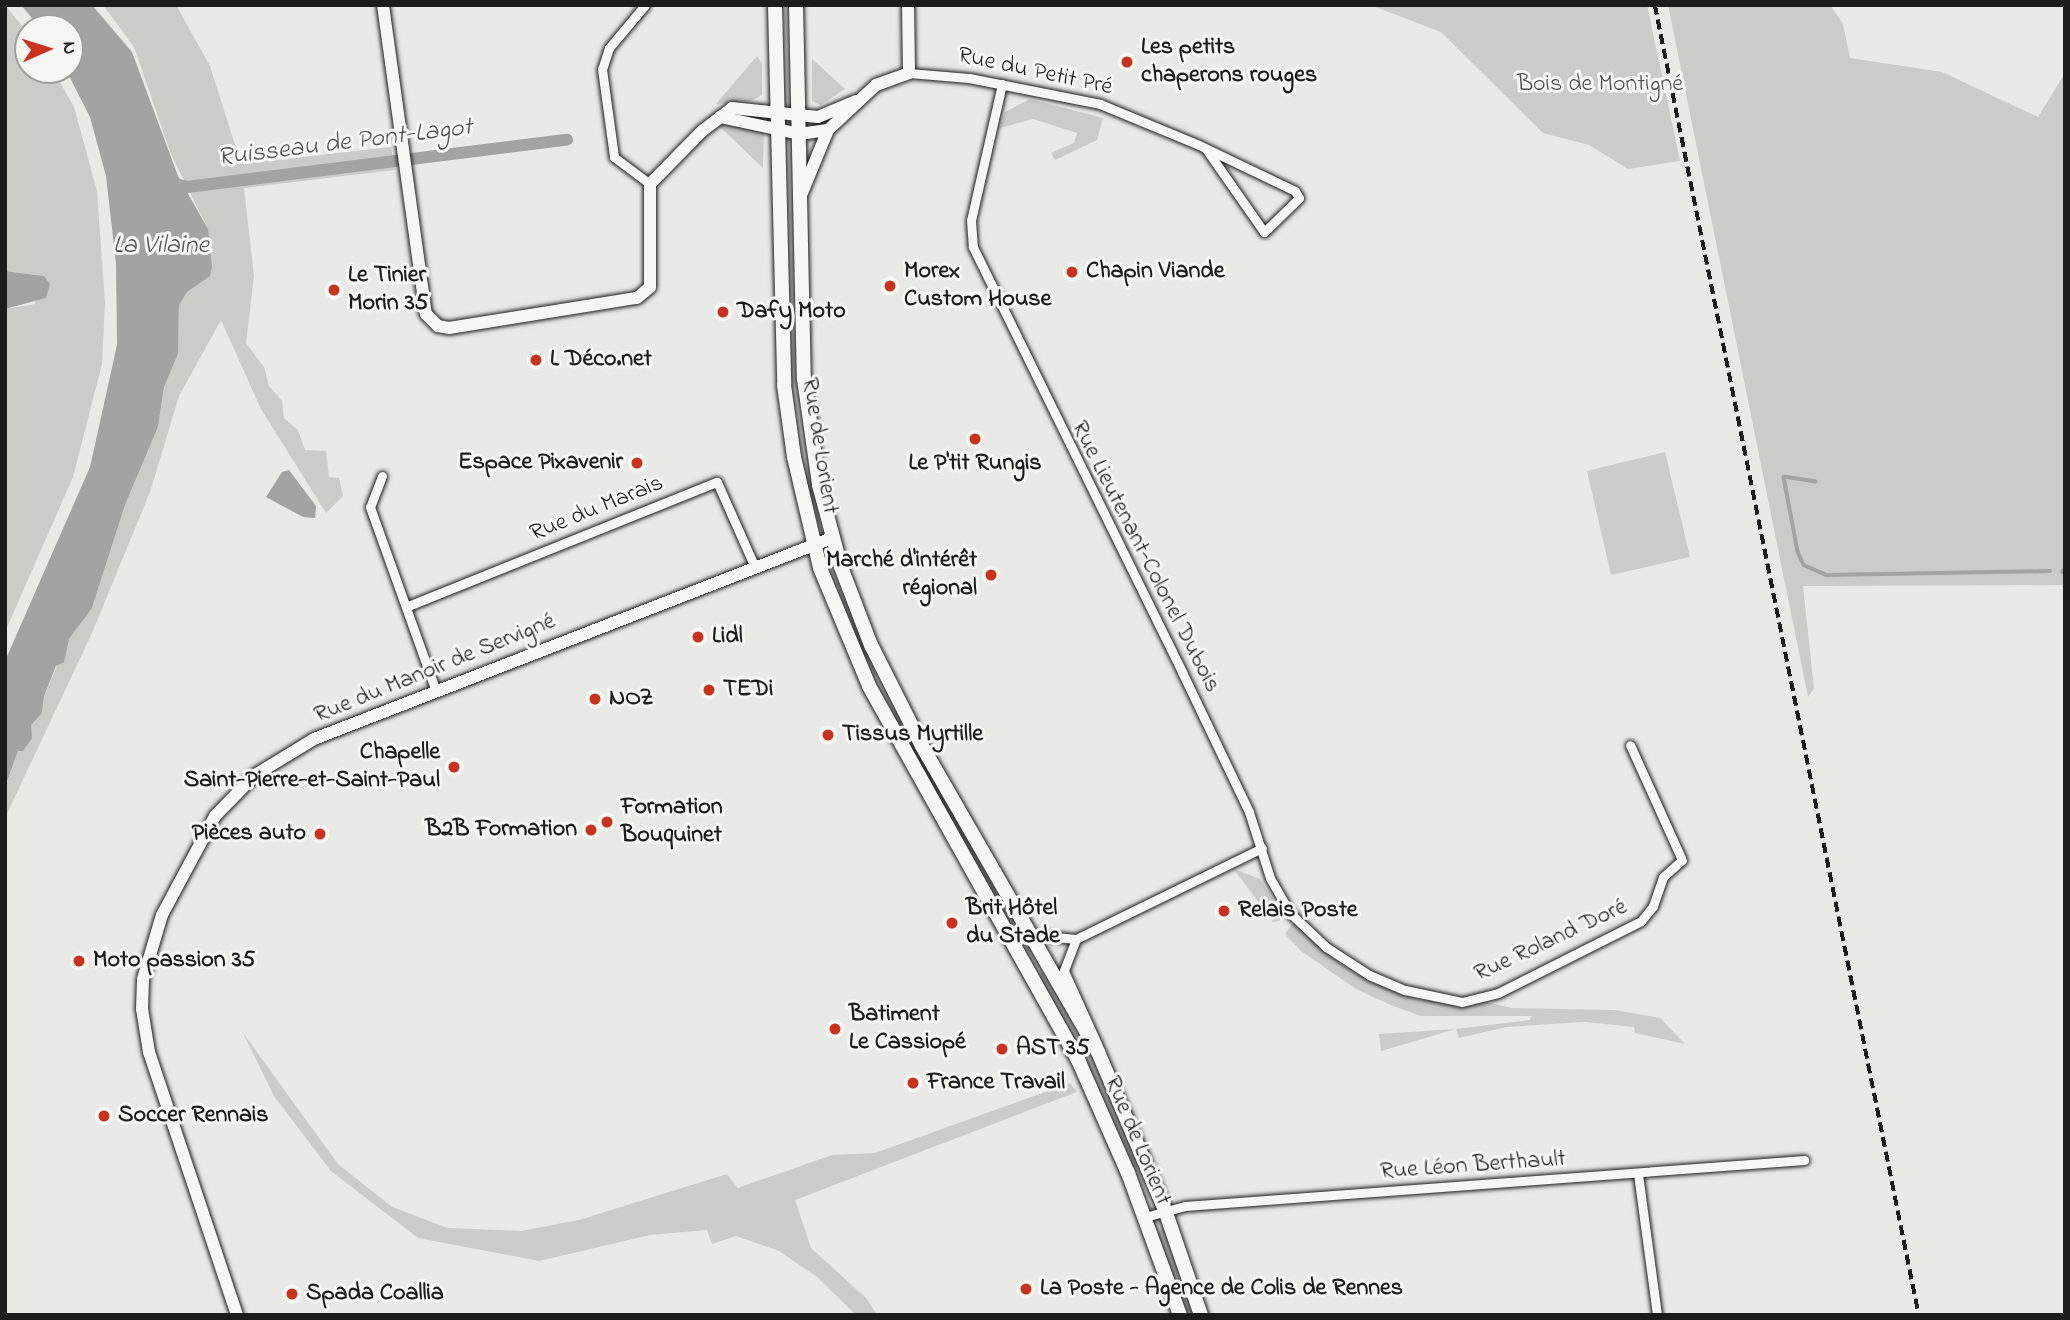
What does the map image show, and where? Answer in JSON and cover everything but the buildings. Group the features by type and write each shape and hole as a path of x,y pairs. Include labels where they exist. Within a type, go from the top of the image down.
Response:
{"main road":[{"name":"Rue de Lorient","path":"775,5 783,350 794,457 813,544 858,663 1021,954 1097,1099 1145,1217 1180,1315"},
{"name":"Rue de Lorient","path":"796,5 802,349 811,443 832,538 871,645 922,746 1035,935 1098,1052 1165,1210 1201,1315"},
{"path":"783,350 802,349"}],"street":[{"path":"383,5 426,314 438,326 449,328 608,304 645,293 650,287 652,258 650,184 720,117 742,108 779,122 799,134 828,130"},
{"path":"645,5 608,48 603,68 614,157 650,184"},
{"path":"908,5 909,73"},
{"name":"Rue du Petit Pré","path":"799,117 827,116 876,85 909,73 1002,84 1100,104 1206,149 1295,191 1299,198 1265,232 1206,149"},
{"name":"Rue Lieutenant-Colonel Dubois","path":"1002,84 971,220 973,247 1182,672 1262,848"},
{"name":"Rue du Petit Pré","path":"799,200 828,130 856,100"},
{"path":"779,122 799,117"},
{"path":"382,476 370,507 408,606 436,691"},
{"name":"Rue du Marais","path":"408,606 717,482 754,565"},
{"name":"Rue du Manoir de Servigné","path":"237,1315 149,1052 142,1009 150,948 188,859 215,816 255,775 314,739 754,565 832,538"},
{"name":"Rue Roland Doré","path":"1262,848 1270,878 1290,913 1326,947 1369,975 1433,998 1462,1002 1498,993 1641,921 1653,906 1662,877 1682,860 1630,745"},
{"path":"905,751 922,746"},
{"path":"1035,935 1076,939 1262,848"},
{"name":"Rue de Lorient","path":"1076,939 1064,971 1098,1039 1098,1052"},
{"path":"1021,954 1046,955"},
{"name":"Rue Léon Berthault","path":"1145,1217 1165,1210 1804,1160"},
{"path":"1638,1174 1657,1315"}],"green space":[{"path":"5,5 14,16 14,84 61,84 74,107 97,191 105,303 102,364 73,477 5,632 5,309 35,304 39,275 5,271"},
{"path":"103,5 176,5 210,66 241,164 391,147 395,170 244,188 254,276 246,343 264,367 269,386 282,401 284,418 298,430 305,450 326,451 329,477 339,478 343,496 326,513 261,409 221,320 179,396 150,492 92,633 5,818 5,788 18,751 33,720 42,713 44,696 69,639 92,608 125,505 158,427 164,387 178,354 179,305 186,292 210,276 208,229 171,154 134,47"},
{"name":"Bois de Montigné","path":"1370,5 1647,5 1680,161 1628,169 1589,145 1543,133 1441,32"},
{"path":"1668,5 1830,5 1843,24 1850,58 1942,72 2038,117 2065,73 2065,585 1803,586 1814,689 1808,697"},
{"path":"757,56 762,63 762,95 751,101 716,104"},
{"path":"812,59 845,89 821,105 812,101"},
{"path":"1030,99 1103,118 1097,140 1055,160 1051,153 1074,143 1077,133 1033,119 1000,128 1005,112"},
{"path":"729,122 764,129 763,168 719,126"},
{"path":"1665,452 1690,557 1611,575 1587,471"},
{"path":"920,756 1035,953 1024,950 917,762"},
{"path":"1234,869 1260,879 1284,916 1279,921 1273,922"},
{"path":"1293,923 1344,966 1417,999 1466,1007 1486,1002 1512,1008 1615,1010 1660,1018 1685,1044 1635,1033 1634,1027 1585,1022 1506,1027 1459,1038 1456,1029 1530,1020 1531,1016 1421,1016 1393,1006 1356,989 1301,951 1285,934"},
{"path":"1043,972 1092,1054 1141,1164 1133,1168 1039,975"},
{"path":"1456,1029 1381,1051 1379,1034"},
{"path":"243,1033 338,1164 392,1207 448,1228 521,1231 579,1220 727,1174 738,1188 832,1155 875,1153 1070,1083 1077,1092 795,1200 811,1248 867,1299 877,1315 856,1315 817,1277 779,1251 736,1236 712,1244 707,1230 650,1235 539,1261 418,1238 331,1171 274,1096"},
{"path":"1164,1227 1196,1315 1185,1315 1158,1233"}],"water":[{"name":"La Vilaine","path":"21,5 92,5 132,52 178,176 208,229 212,267 210,276 187,292 179,305 178,354 164,387 158,427 125,505 92,608 69,639 64,662 56,666 44,696 42,713 31,725 32,738 23,751 18,751 5,787 5,661 90,467 117,345 116,264 106,176 90,117 73,84 84,84 84,14 28,14"},
{"path":"5,271 44,276 50,284 46,298 5,309"},
{"path":"289,470 316,506 315,518 303,517 266,497 282,472"}],"waterway":[{"name":"Ruisseau de Pont-Lagot","path":"172,183 187,187 567,140"},
{"name":"Ruisseau de Pont-Lagot","path":"1816,482 1784,477 1798,552 1804,565 1826,575 2050,571"},
{"name":"Ruisseau de Pont-Lagot","path":"2062,572 2065,569"}],"railway":[{"path":"1655,5 1919,1315"}],"place":[{"name":"Les petits chaperons rouges","path":"1127,62"},
{"name":"Chapin Viande","path":"1072,272"},
{"name":"Morex Custom House","path":"890,286"},
{"name":"Le Tinier Morin 35","path":"334,290"},
{"name":"Dafy Moto","path":"723,312"},
{"name":"L Déco.net","path":"536,360"},
{"name":"Le P'tit Rungis","path":"975,439"},
{"name":"Espace Pixavenir","path":"637,463"},
{"name":"Marché d'intérêt régional","path":"991,575"},
{"name":"Lidl","path":"698,637"},
{"name":"TEDi","path":"709,690"},
{"name":"NOZ","path":"595,699"},
{"name":"Tissus Myrtille","path":"828,735"},
{"name":"Chapelle Saint-Pierre-et-Saint-Paul","path":"454,767"},
{"name":"Formation Bouquinet","path":"607,822"},
{"name":"B2B Formation","path":"591,830"},
{"name":"Pièces auto","path":"320,834"},
{"name":"Relais Poste","path":"1224,911"},
{"name":"Brit Hôtel du Stade","path":"952,923"},
{"name":"Moto passion 35","path":"79,961"},
{"name":"Batiment Le Cassiopé","path":"835,1029"},
{"name":"AST 35","path":"1002,1049"},
{"name":"France Travail","path":"913,1083"},
{"name":"Soccer Rennais","path":"104,1116"},
{"name":"La Poste - Agence de Colis de Rennes","path":"1026,1289"},
{"name":"Spada Coallia","path":"292,1294"}]}
